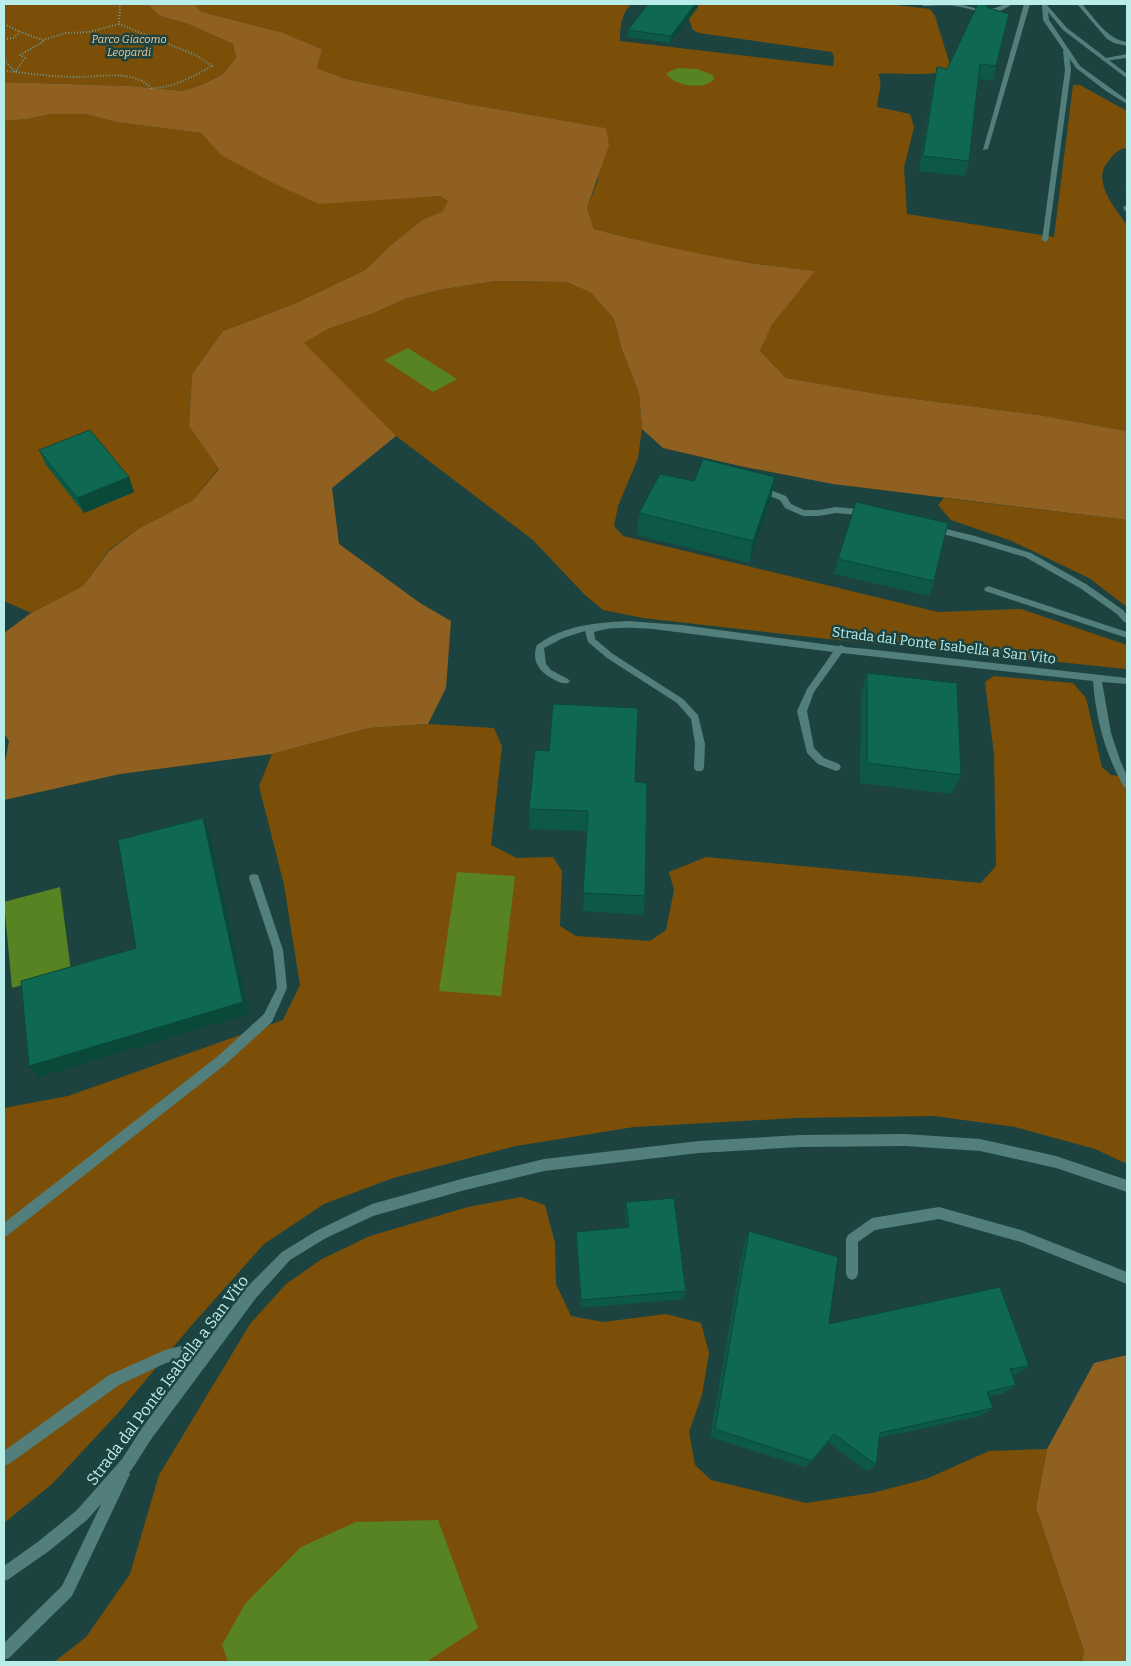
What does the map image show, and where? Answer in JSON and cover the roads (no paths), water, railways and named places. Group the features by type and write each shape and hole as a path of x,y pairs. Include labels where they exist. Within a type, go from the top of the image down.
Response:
{"street":[{"path":"923,4 956,4 971,10 986,11 997,10 1009,4"},
{"path":"985,149 1027,4"},
{"path":"1080,4 1109,38 1116,42 1127,44"},
{"path":"1044,5 1046,20 1078,67 1127,102"},
{"path":"1044,5 1065,29 1127,76"},
{"path":"1045,240 1068,70 1066,50"},
{"path":"1104,59 1127,56"},
{"path":"753,487 783,498 788,506 803,513 819,514 836,510 856,511 875,515"},
{"path":"920,526 976,539 1028,555 1083,586 1120,612 1127,620"},
{"path":"988,589 1127,635"},
{"name":"Strada dal Ponte Isabella a San Vito","path":"565,681 544,670 538,661 540,647 555,636 572,629 616,624 684,629 1127,681"},
{"path":"598,626 589,630 591,640 610,656 680,701 695,718 700,744 699,768"},
{"path":"836,767 821,761 810,750 802,711 810,691 841,648"},
{"path":"1097,678 1098,698 1108,737 1127,784"},
{"path":"4,1231 222,1060 268,1018 282,988 278,950 254,878"},
{"name":"Strada dal Ponte Isabella a San Vito","path":"4,1574 44,1546 82,1514 127,1464 147,1433 250,1293 286,1256 322,1234 372,1210 464,1184 544,1165 698,1147 800,1141 905,1140 980,1145 1056,1162 1127,1186"},
{"path":"852,1274 852,1239 872,1224 939,1213 1021,1236 1127,1278"},
{"path":"4,1459 114,1380 165,1357 212,1345"},
{"path":"4,1653 67,1591 127,1464"}],"park label":[{"name":"Parco Giacomo Leopardi","path":"129,45"}]}
